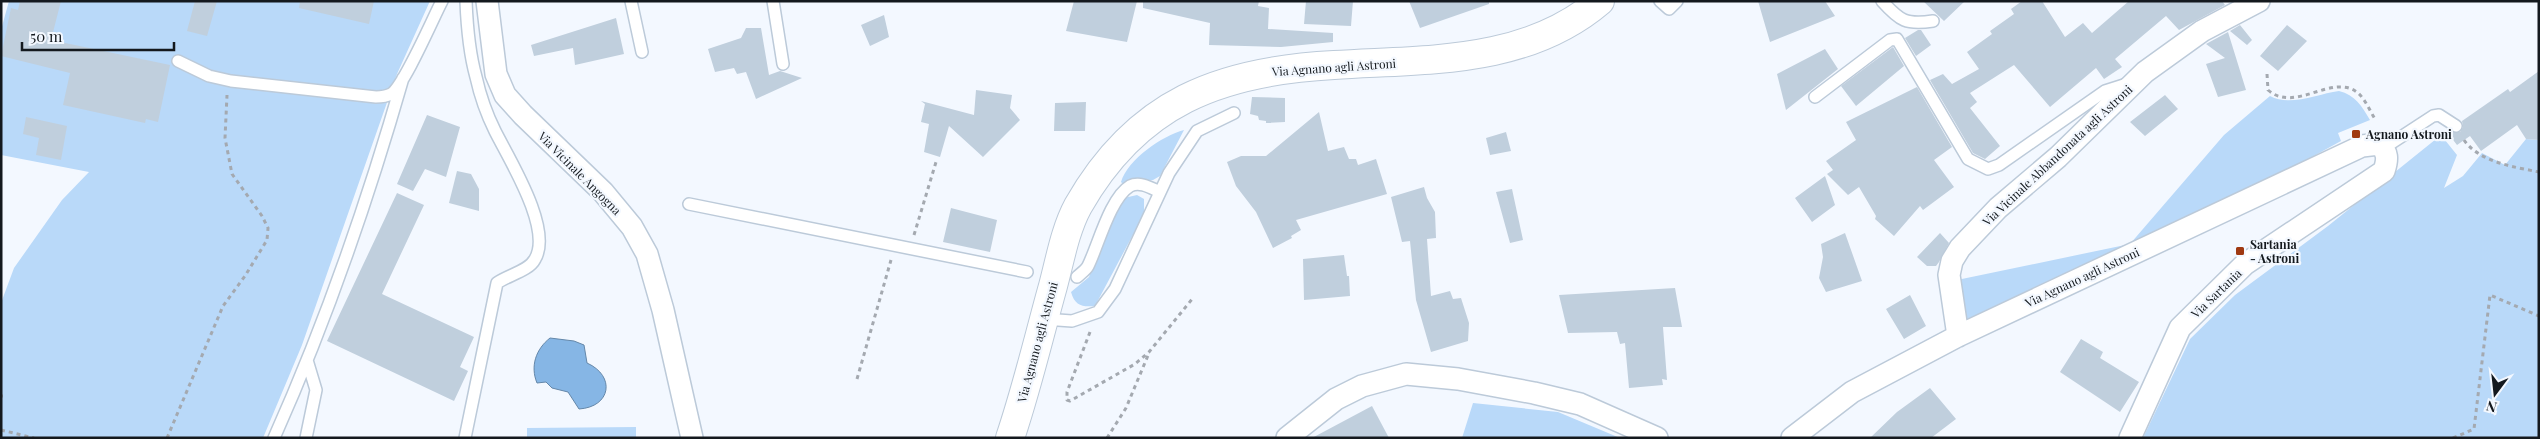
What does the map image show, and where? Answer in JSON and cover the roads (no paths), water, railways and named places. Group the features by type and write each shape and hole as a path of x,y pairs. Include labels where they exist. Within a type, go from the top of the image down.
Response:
{"street":[{"name":"Via Vicinale Angogna","path":"487,1 496,74 505,95 523,115 603,192 632,227 647,254 663,310 692,438"},
{"name":"Via Agnano agli Astroni","path":"1010,438 1067,235 1077,208 1094,180 1116,151 1142,126 1188,98 1221,82 1252,74 1332,65 1436,60 1512,48 1555,31 1600,1"},
{"name":"Via Vicinale Abbandonata agli Astroni","path":"1958,336 1949,275 1952,261 1960,248 1998,208 2058,157 2136,82 2202,31 2259,1"},
{"name":"Via Agnano agli Astroni","path":"1792,438 1852,392 1958,336 2362,146 2379,144 2384,148"},
{"name":"Via Sartania","path":"2130,438 2180,328 2245,264 2384,171 2387,162 2384,148"},
{"path":"1287,438 1336,399 1362,386 1406,374 1458,379 1534,393 1580,404 1656,438"}],"lane":[{"path":"178,61 209,76 231,81 376,98 392,94 403,78 442,1"},
{"path":"465,438 497,283 530,264 536,258 540,241 532,206 494,129 476,78 467,33 466,1"},
{"path":"631,1 642,52"},
{"path":"773,1 783,64"},
{"path":"1660,1 1669,9 1677,1"},
{"path":"1882,1 1899,19 1916,24 1933,21"},
{"path":"1815,97 1890,40 1897,39 1968,159 1988,169 2000,165 2105,91 2136,82"},
{"path":"274,438 307,360 378,165 403,78"},
{"path":"1044,319 1072,321 1098,312 1115,290 1169,173 1197,131 1234,113"},
{"path":"2384,148 2433,116 2439,115 2456,126"},
{"path":"1077,277 1087,268 1101,230 1122,193 1131,186 1145,184 1160,192"},
{"path":"689,204 1027,272"},
{"path":"306,438 316,390 307,360"}],"place":[{"name":"Agnano Astroni","path":"2356,134"},
{"name":"Sartania - Astroni","path":"2240,251"}]}
